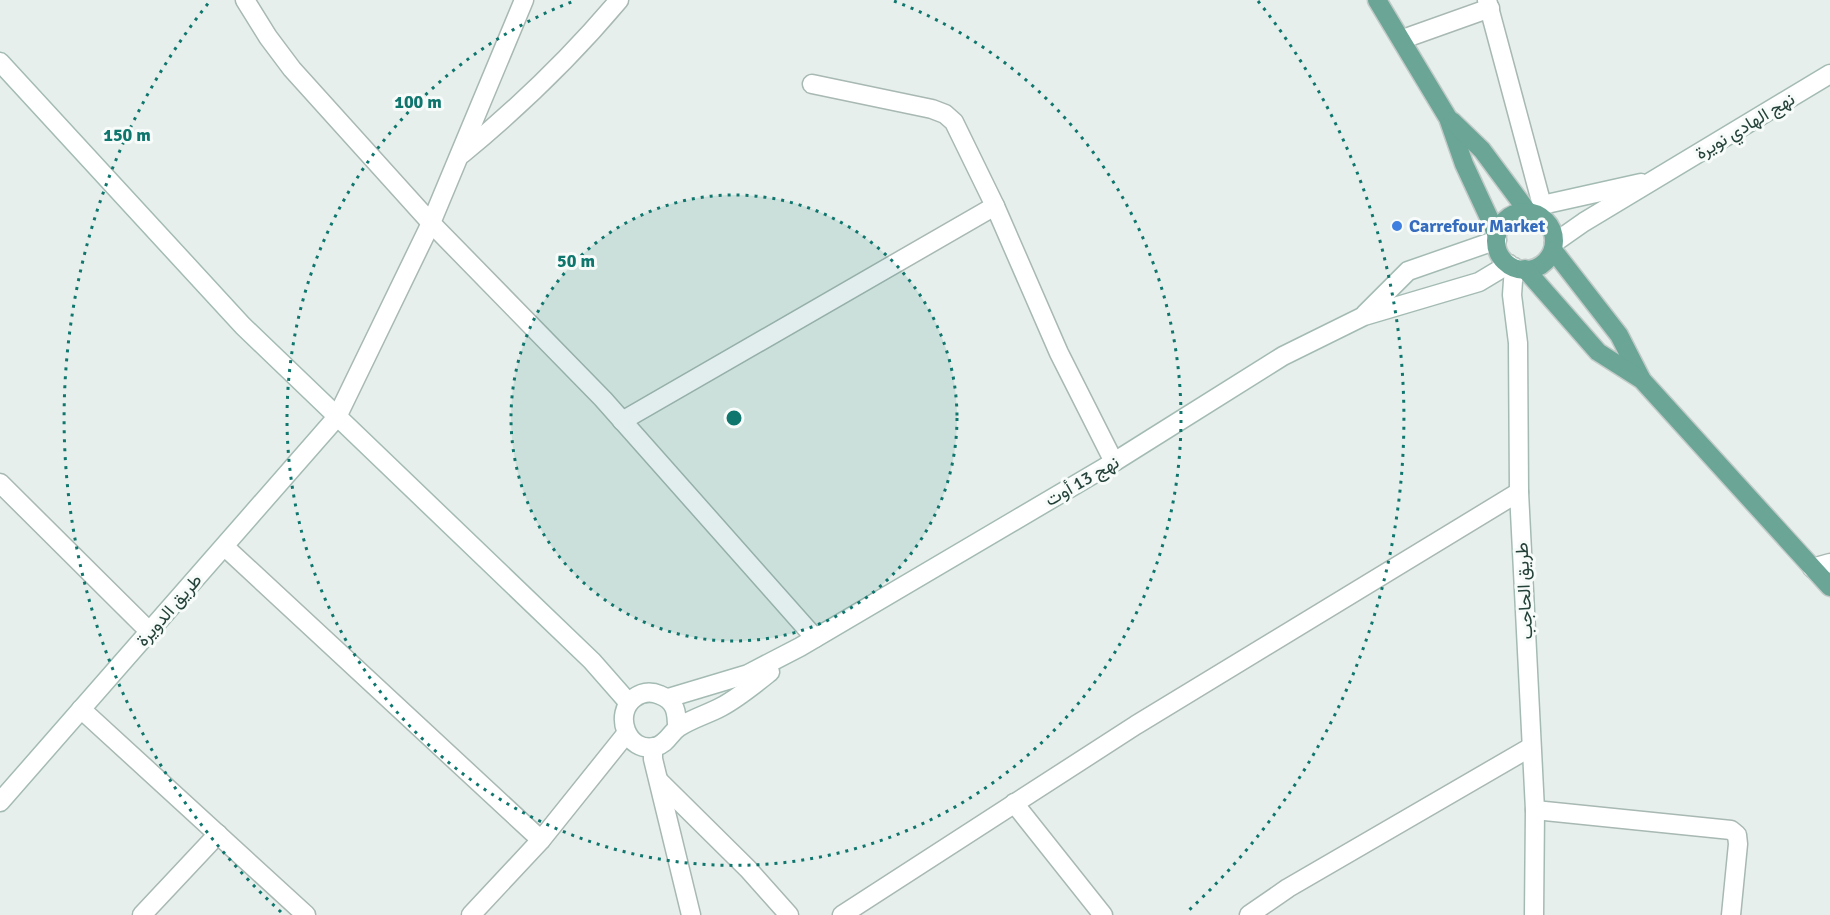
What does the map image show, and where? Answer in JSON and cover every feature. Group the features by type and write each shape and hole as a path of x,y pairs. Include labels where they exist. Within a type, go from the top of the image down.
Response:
{"main road":[{"path":"1377,0 1403,39 1448,118 1464,164 1497,238 1500,254 1516,267 1598,352 1642,380"},
{"path":"1448,118 1482,150 1550,225 1553,246 1619,335 1642,380 1830,587"},
{"path":"1497,238 1505,220 1519,213 1535,210"},
{"path":"1516,267 1542,264 1553,246"}],"street":[{"path":"245,0 268,37 292,69 431,223 622,420 807,643"},
{"name":"طريق الدويرة","path":"0,802 338,417 431,223 524,0"},
{"path":"459,157 506,118 571,55 619,0"},
{"path":"1403,39 1489,4 1535,210"},
{"path":"3,69 243,326 591,661 628,702"},
{"name":"نهج الهادي نويرة","path":"1553,246 1584,222 1830,74"},
{"path":"812,84 945,114 954,122 995,206 1059,353 1114,462"},
{"name":"نهج الهادي نويرة","path":"1535,210 1660,178"},
{"path":"622,420 995,206"},
{"name":"نهج 13 أوت","path":"1364,316 1408,271 1497,238"},
{"name":"نهج 13 أوت","path":"668,698 748,674 807,643 1114,462 1283,356 1364,316 1479,282 1516,267"},
{"name":"طريق الحاجب","path":"1516,267 1512,296 1518,343 1519,492 1535,810 1534,915"},
{"path":"0,483 150,632"},
{"path":"842,915 1136,725 1519,492"},
{"path":"225,547 541,840"},
{"path":"1812,568 1830,563"},
{"name":"نهج 13 أوت","path":"677,728 724,705 807,643"},
{"path":"654,692 668,698 677,711 677,728 668,741 653,747 637,745 626,734 622,718 628,702 640,694 654,692"},
{"path":"81,710 306,915"},
{"path":"471,915 541,840 626,734"},
{"path":"653,747 690,915"},
{"path":"1249,915 1288,888 1532,747"},
{"path":"659,781 748,868 789,915"},
{"path":"1014,803 1103,915"},
{"path":"1535,810 1731,830 1737,835 1738,844 1731,915"},
{"path":"142,915 218,834"}],"place":[{"name":"Carrefour Market","path":"1397,226"}]}
